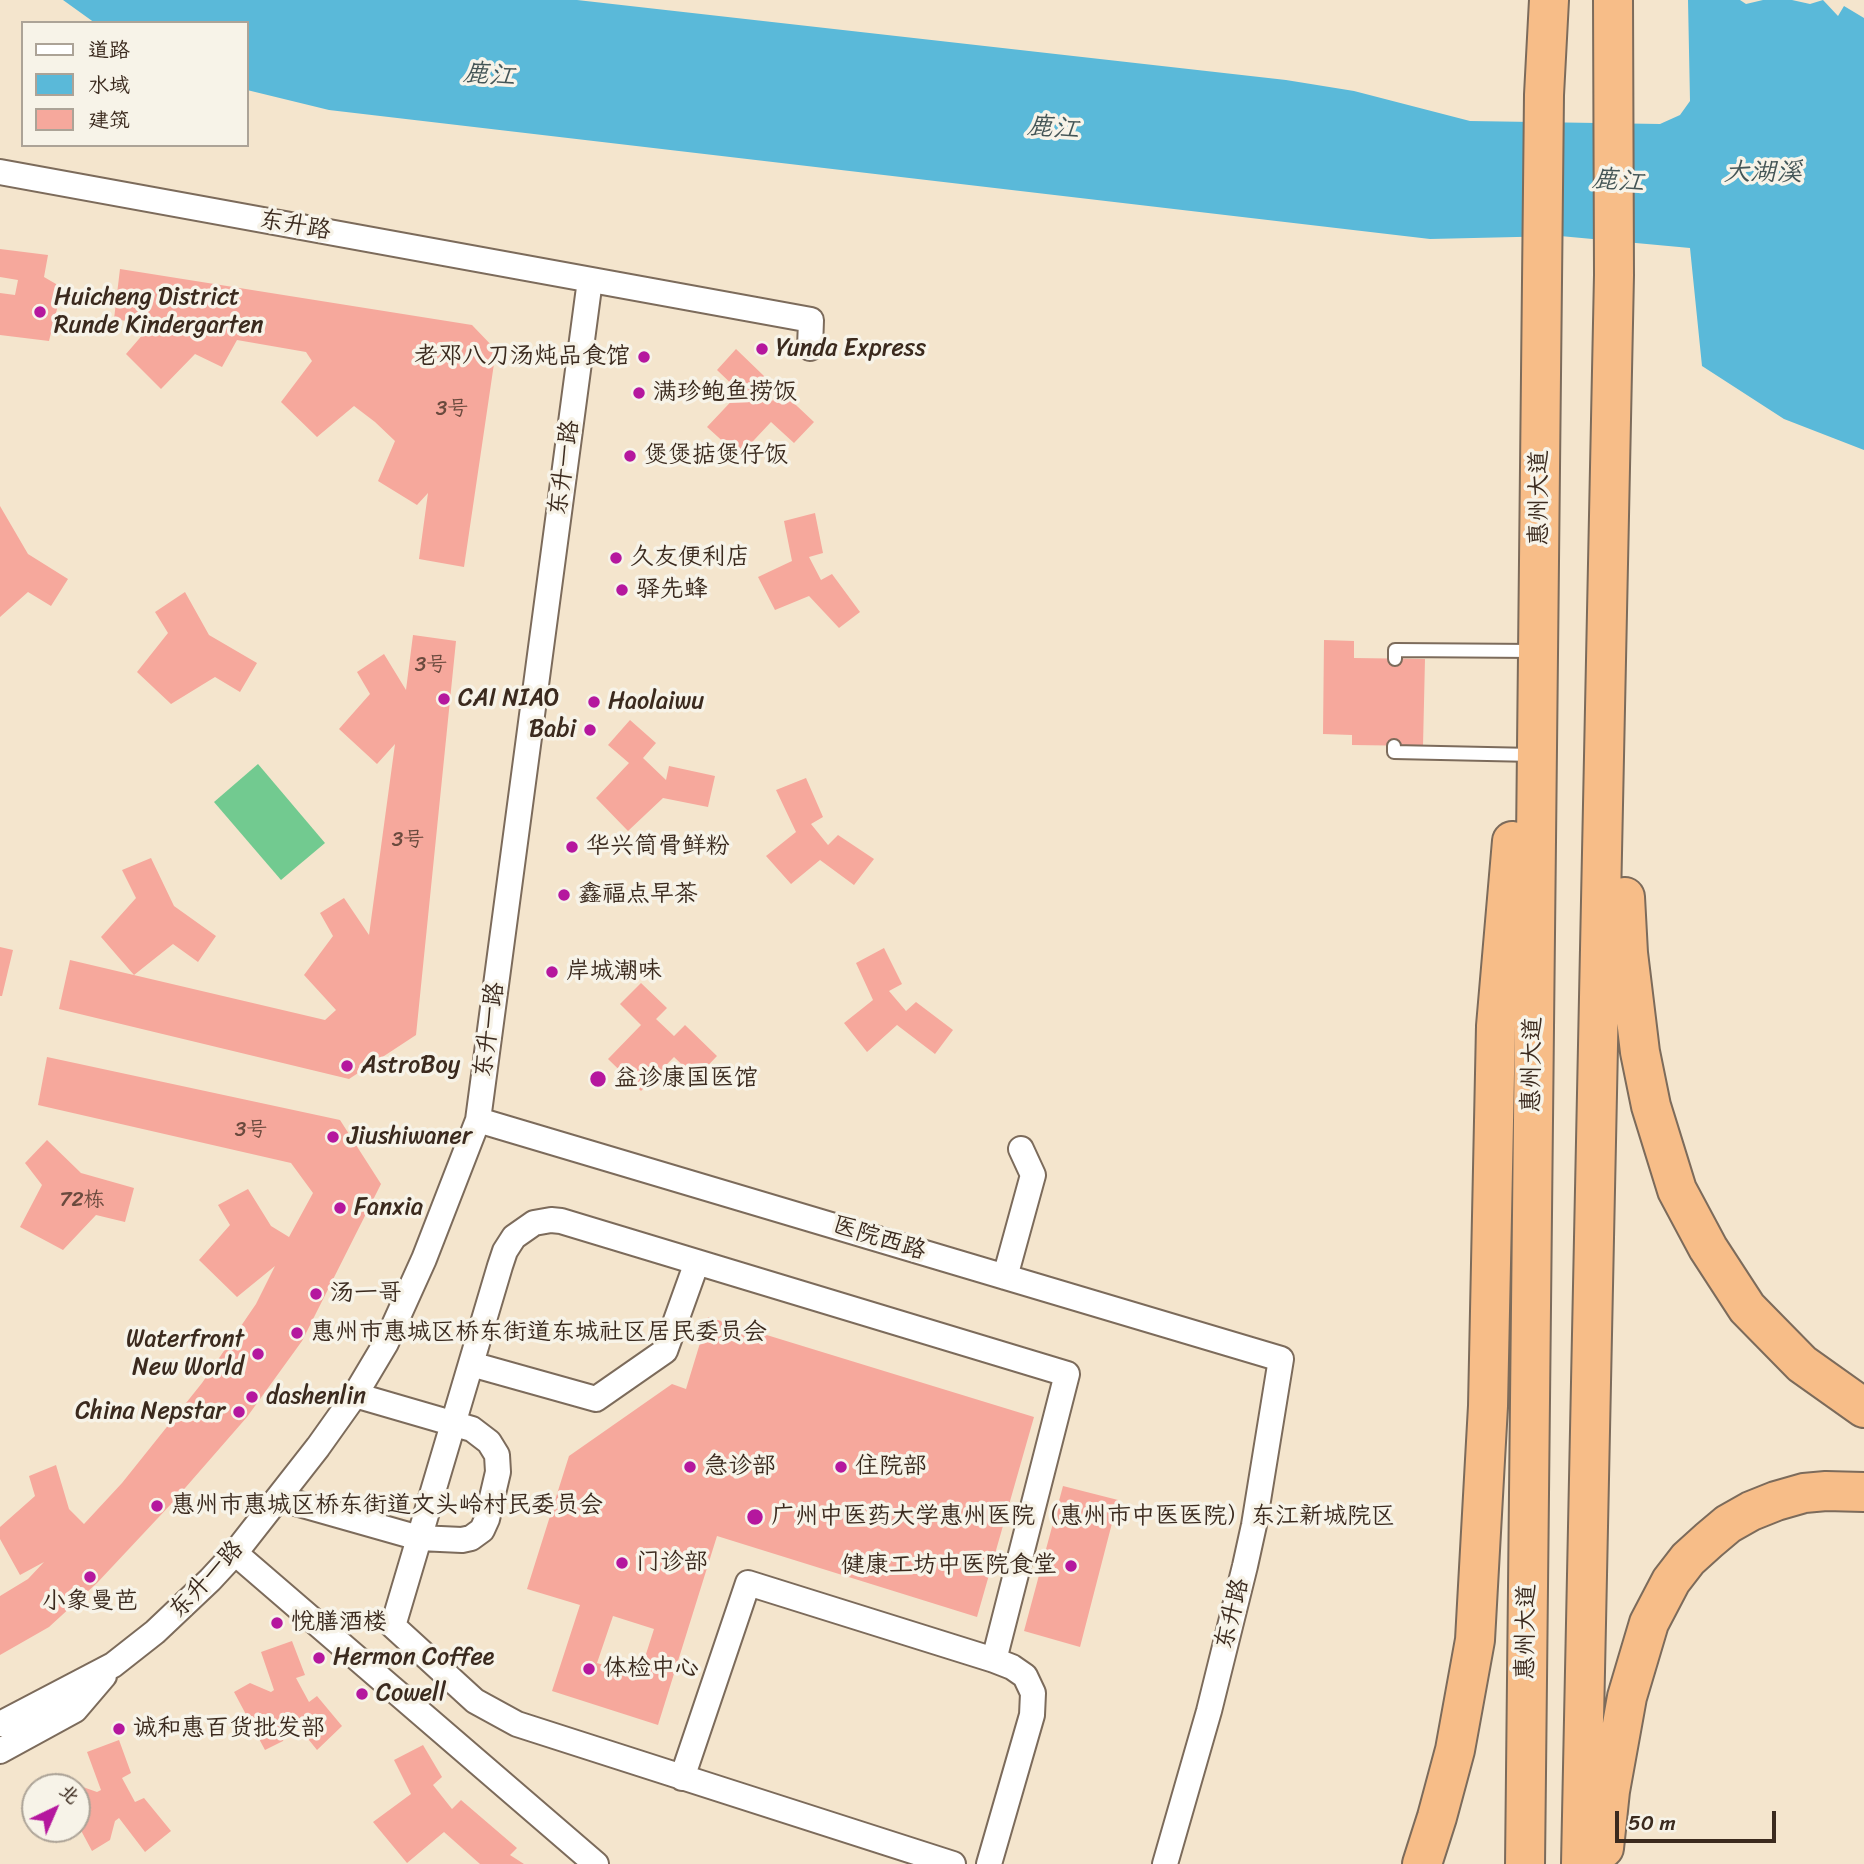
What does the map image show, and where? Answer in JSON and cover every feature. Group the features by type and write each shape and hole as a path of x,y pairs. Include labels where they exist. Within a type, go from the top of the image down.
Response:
{"highway":[{"name":"惠州大道","path":"1525,1864 1541,265 1544,95 1549,0"},
{"path":"1581,1864 1614,275 1613,0"},
{"path":"1605,739 1621,837 1628,953 1640,1052 1654,1116 1677,1190 1708,1248 1747,1308 1802,1364 1864,1408"},
{"path":"1422,1864 1455,1750 1475,1640 1488,1406 1496,1026 1515,808 1536,755"},
{"path":"1602,1864 1627,1697 1649,1623 1671,1581 1688,1559 1709,1540 1728,1524 1751,1511 1804,1493 1864,1492"}],"street":[{"name":"东升路","path":"0,172 811,320 810,348"},
{"name":"东升一路","path":"0,1751 75,1710 113,1665 172,1617 235,1553 355,1395 409,1294 478,1119 590,279"},
{"name":"医院西路","path":"478,1119 1281,1359"},
{"path":"1005,1277 1033,1175 1021,1149"},
{"path":"953,1864 517,1724 488,1710 468,1695 393,1626 505,1251 514,1237 534,1223 561,1221 1067,1374 994,1660"},
{"path":"471,1364 596,1399 665,1351 697,1262"},
{"name":"东升路","path":"1165,1864 1209,1711 1245,1566 1281,1359"},
{"path":"278,1498 419,1538 467,1540 478,1534 487,1519 498,1472 497,1455 489,1442 481,1434 453,1424 355,1395"},
{"path":"235,1553 596,1864"},
{"path":"682,1778 748,1583 994,1660 1025,1676 1031,1686 1034,1700 1026,1741 989,1864"},
{"name":"东升一路","path":"0,1724 113,1665"}],"lane":[{"path":"1395,659 1395,650 1538,651"},
{"path":"1394,746 1394,752 1536,755"}],"green space":[{"path":"258,764 325,843 281,880 214,802"}],"water":[{"name":"大湖溪","path":"63,0 577,0 1286,80 1354,91 1470,121 1660,124 1680,115 1690,101 1688,0 1740,0 1746,4 1763,0 1792,0 1810,4 1823,0 1838,16 1844,6 1864,18 1864,450 1784,419 1702,366 1690,248 1560,236 1430,239 329,110 248,90 248,21 92,21"}],"building":[{"path":"0,249 48,255 44,277 56,284 60,297 49,341 0,335 0,293 15,295 18,280 0,277"},
{"path":"120,269 472,325 496,350 464,567 419,559 428,493 417,505 378,481 395,441 375,422 354,406 317,437 281,402 312,361 306,352 237,340 222,367 195,354 161,389 126,354 151,325 114,319"},
{"path":"736,349 764,376 755,385 772,401 781,391 814,422 794,443 771,422 739,456 707,427 740,392 717,370"},
{"path":"0,506 28,554 68,579 51,606 28,592 0,617"},
{"path":"815,513 823,553 809,557 821,580 832,574 860,612 839,628 809,596 775,610 758,577 792,561 784,521"},
{"path":"185,592 209,635 257,663 240,692 215,677 171,704 137,672 168,633 155,612"},
{"path":"413,635 456,641 416,1035 349,1079 59,1009 70,960 325,1020 336,1010 304,975 333,936 320,913 344,898 369,935 395,744 377,764 339,729 370,694 357,672 384,654 406,690"},
{"path":"1324,640 1354,641 1354,658 1425,659 1423,746 1352,745 1352,735 1323,734"},
{"path":"630,720 656,743 643,758 666,780 669,766 715,776 708,807 663,798 628,831 596,798 629,763 608,745"},
{"path":"806,778 823,817 811,824 828,845 838,835 874,859 854,885 820,860 791,884 766,856 796,832 776,790"},
{"path":"151,858 174,906 216,936 198,962 173,944 134,975 101,937 136,898 122,870"},
{"path":"0,947 13,950 2,996 0,996"},
{"path":"884,948 902,984 889,991 906,1011 916,1002 953,1030 935,1054 897,1025 867,1052 844,1023 873,1000 856,963"},
{"path":"641,983 667,1008 656,1019 674,1036 685,1025 717,1056 696,1078 674,1057 641,1091 608,1059 641,1025 620,1004"},
{"name":"Waterfront New World","path":"47,1057 340,1120 381,1184 302,1341 247,1417 97,1583 49,1627 0,1655 0,1596 28,1579 44,1562 20,1575 0,1539 0,1527 35,1496 29,1476 56,1465 69,1509 84,1524 122,1483 202,1383 256,1304 275,1266 237,1297 199,1260 230,1225 218,1205 248,1189 271,1226 289,1237 313,1193 291,1163 38,1105"},
{"path":"47,1140 81,1173 134,1188 125,1222 96,1215 63,1250 20,1227 42,1185 25,1163"},
{"path":"708,1317 1034,1417 977,1617 717,1536 658,1725 552,1691 580,1605 527,1589 569,1456 672,1384 686,1389","holes":["613,1616 654,1629 639,1676 597,1663"]},
{"name":"健康工坊中医院食堂","path":"1063,1486 1118,1500 1080,1647 1024,1631"},
{"path":"292,1641 305,1675 296,1678 309,1702 317,1696 342,1726 317,1750 292,1719 283,1741 265,1750 234,1692 250,1683 271,1692 274,1690 261,1652"},
{"path":"119,1740 131,1773 122,1778 135,1802 144,1798 171,1831 145,1852 119,1818 115,1821 110,1840 92,1851 88,1843 91,1843 91,1790 101,1790 87,1752"},
{"path":"423,1745 442,1777 433,1785 452,1809 461,1800 517,1848 510,1855 524,1864 480,1864 444,1832 407,1863 373,1822 411,1794 394,1760"}],"place":[{"name":"Huicheng District Runde Kindergarten","path":"40,312"},
{"name":"Yunda Express","path":"762,349"},
{"name":"老邓八刀汤炖品食馆","path":"644,357"},
{"name":"满珍鲍鱼捞饭","path":"639,393"},
{"name":"煲煲掂煲仔饭","path":"630,456"},
{"name":"久友便利店","path":"616,558"},
{"name":"驿先蜂","path":"622,590"},
{"name":"CAI NIAO","path":"444,699"},
{"name":"Haolaiwu","path":"594,702"},
{"name":"Babi","path":"590,730"},
{"name":"华兴筒骨鲜粉","path":"572,847"},
{"name":"鑫福点早茶","path":"564,895"},
{"name":"岸城潮味","path":"552,972"},
{"name":"AstroBoy","path":"347,1066"},
{"name":"益诊康国医馆","path":"598,1079"},
{"name":"Jiushiwaner","path":"333,1137"},
{"name":"Fanxia","path":"340,1208"},
{"name":"汤一哥","path":"316,1294"},
{"name":"惠州市惠城区桥东街道东城社区居民委员会","path":"297,1333"},
{"name":"Waterfront New World","path":"258,1354"},
{"name":"dashenlin","path":"252,1397"},
{"name":"China Nepstar","path":"239,1412"},
{"name":"急诊部","path":"690,1467"},
{"name":"住院部","path":"841,1467"},
{"name":"惠州市惠城区桥东街道文头岭村民委员会","path":"157,1506"},
{"name":"广州中医药大学惠州医院（惠州市中医医院）东江新城院区","path":"755,1517"},
{"name":"门诊部","path":"622,1563"},
{"name":"健康工坊中医院食堂","path":"1071,1566"},
{"name":"小象曼芭","path":"90,1577"},
{"name":"悦膳酒楼","path":"277,1623"},
{"name":"Hermon Coffee","path":"319,1658"},
{"name":"体检中心","path":"589,1669"},
{"name":"Cowell","path":"362,1694"},
{"name":"诚和惠百货批发部","path":"119,1729"}],"water label":[{"name":"鹿江","path":"489,76"},
{"name":"鹿江","path":"1053,129"},
{"name":"鹿江","path":"1618,182"}]}
